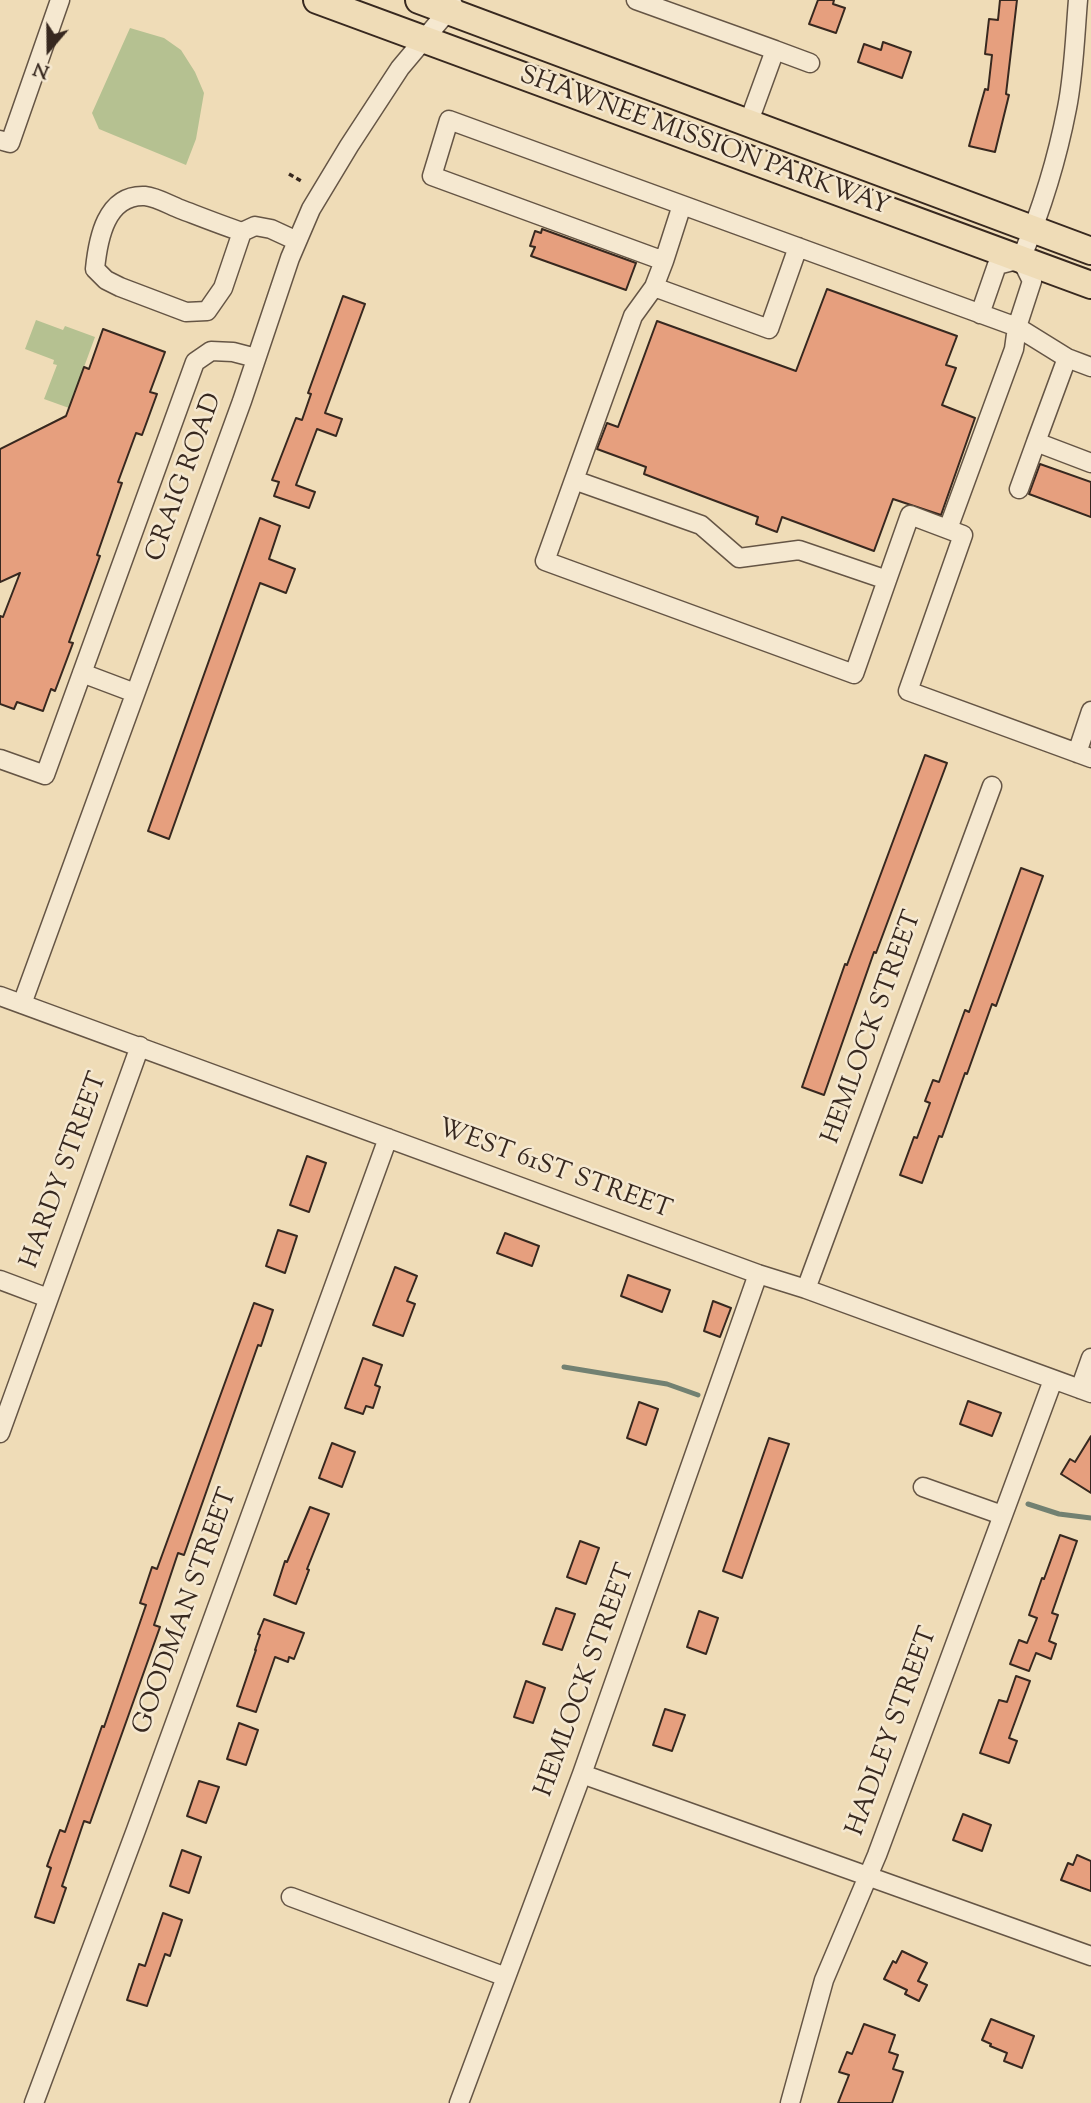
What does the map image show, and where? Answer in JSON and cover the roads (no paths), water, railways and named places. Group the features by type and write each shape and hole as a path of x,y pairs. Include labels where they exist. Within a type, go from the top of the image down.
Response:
{"highway":[{"name":"SHAWNEE MISSION PARKWAY","path":"317,0 1091,285"},
{"name":"SHAWNEE MISSION PARKWAY","path":"419,0 452,5 748,124 1091,251"}],"street":[{"path":"0,140 10,143 60,0"},
{"path":"636,0 810,63"},
{"path":"1021,259 1034,230 1059,146 1068,105 1078,0"},
{"name":"CRAIG ROAD","path":"22,1004 238,414 297,241 311,209 400,68 452,5"},
{"path":"748,124 775,50"},
{"path":"664,261 432,176 449,120 1017,327 1067,358 1091,367"},
{"path":"242,232 223,288 208,311 186,312 120,287 106,280 95,269 103,227 113,209 126,198 146,196 242,232 255,226 271,229 297,241"},
{"path":"682,205 654,288 633,316 545,561 854,674 910,514 963,535 908,691 1084,755 1091,711"},
{"path":"654,288 769,329 798,247"},
{"path":"980,314 997,265 1021,259"},
{"path":"948,529 1014,349 1017,327 1032,281 1021,259"},
{"path":"0,759 45,775 195,362 211,351 233,352 256,358"},
{"path":"1019,489 1067,358"},
{"path":"1036,442 1091,463"},
{"path":"574,480 701,525 739,558 800,550 887,579"},
{"path":"82,673 135,693"},
{"name":"HEMLOCK STREET","path":"806,1289 992,786"},
{"name":"WEST 61ST STREET","path":"0,996 1085,1391"},
{"name":"HARDY STREET","path":"0,1433 140,1046"},
{"name":"GOODMAN STREET","path":"34,2103 388,1138"},
{"name":"HEMLOCK STREET","path":"459,2103 582,1774 758,1274"},
{"path":"0,1280 48,1298"},
{"path":"1085,1391 1091,1358"},
{"name":"HADLEY STREET","path":"790,2103 824,1980 877,1855 1053,1380"},
{"path":"923,1487 1002,1515"},
{"path":"582,1774 1091,1956"},
{"path":"291,1897 506,1977"}],"waterway":[{"path":"564,1367 667,1384 698,1395"},
{"path":"1028,1504 1059,1514 1091,1518"}]}
